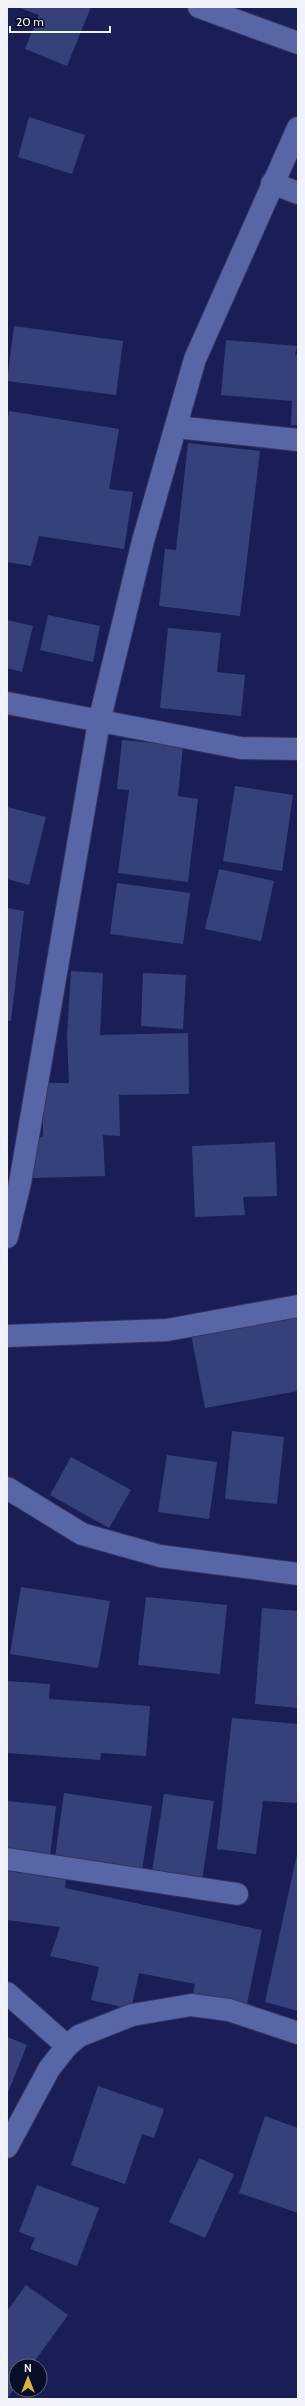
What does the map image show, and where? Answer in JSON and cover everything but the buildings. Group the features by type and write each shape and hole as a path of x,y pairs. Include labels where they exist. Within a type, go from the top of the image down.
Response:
{"street":[{"path":"199,7 298,43"},
{"path":"7,1237 22,1176 99,722 143,542 195,359 272,183 298,128"},
{"path":"272,183 298,193"},
{"path":"176,427 298,440"},
{"path":"7,703 99,722 241,748 298,749"},
{"path":"7,1336 167,1330 298,1306"},
{"path":"7,1488 82,1534 160,1556 298,1574"},
{"path":"7,1859 237,1894"},
{"path":"7,1993 67,2046"},
{"path":"7,2147 49,2069 67,2046 79,2036 132,2015 191,2005 228,2010 298,2033"}]}
